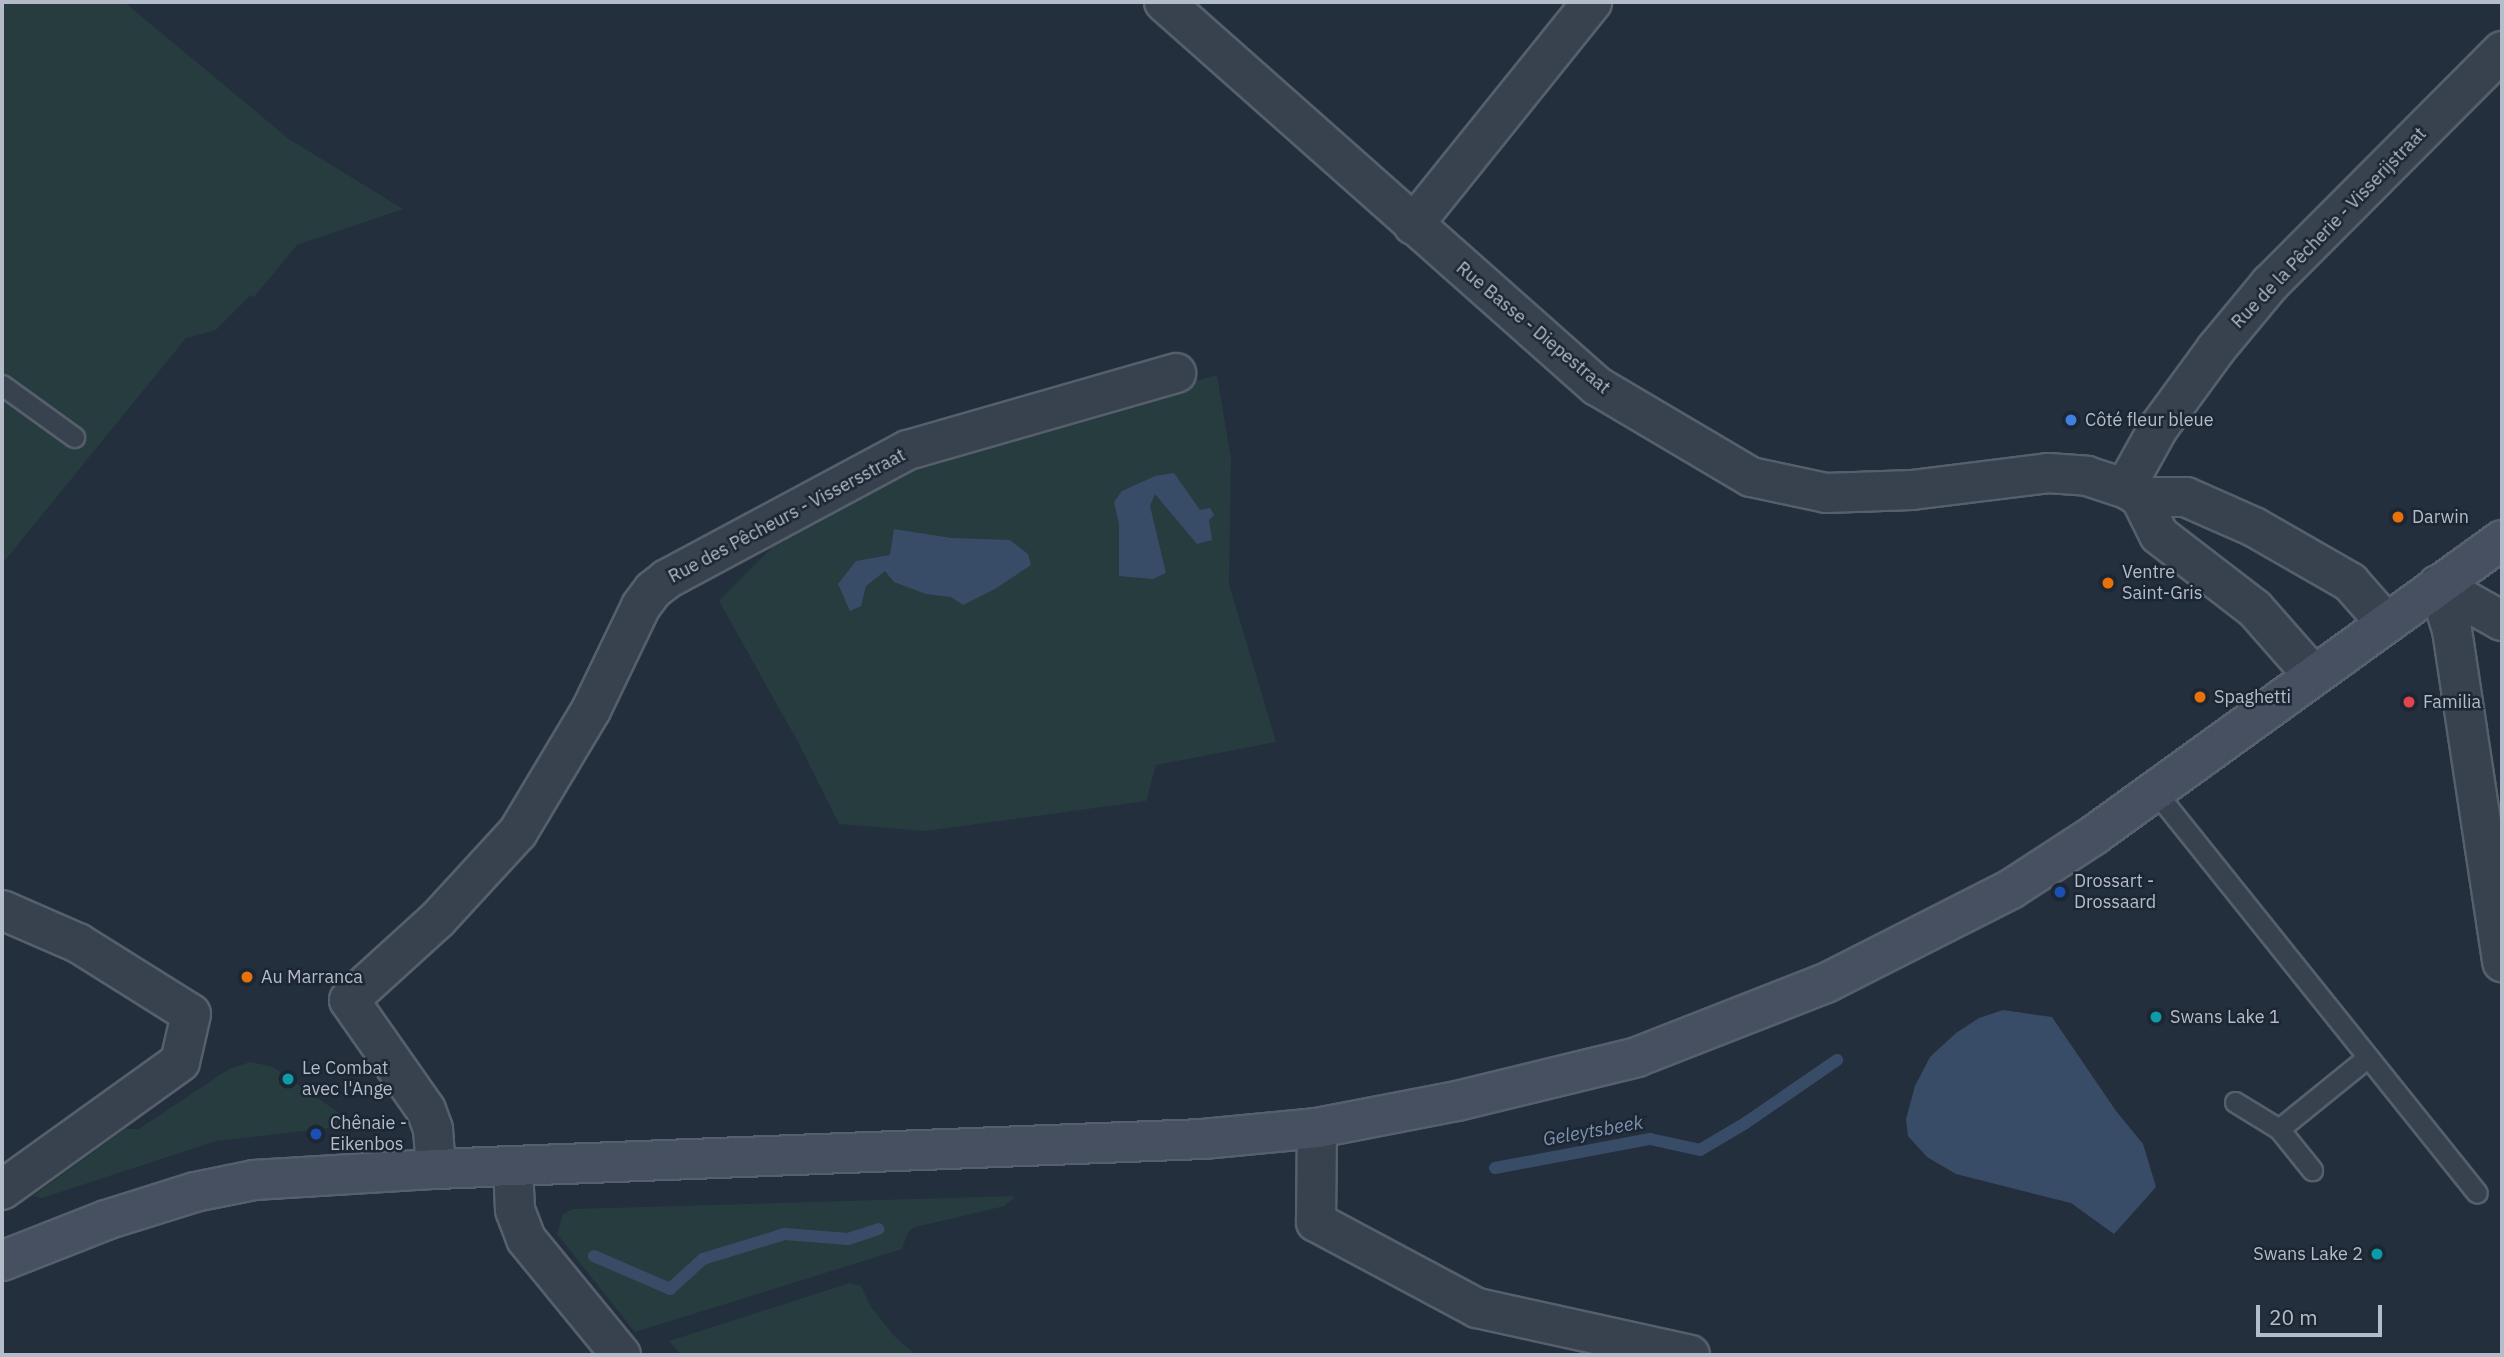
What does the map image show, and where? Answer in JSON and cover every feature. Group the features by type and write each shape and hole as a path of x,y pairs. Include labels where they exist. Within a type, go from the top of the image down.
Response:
{"main road":[{"path":"2,1261 106,1220 219,1187 254,1180 436,1169 1203,1139 1317,1128 1457,1101 1637,1057 1826,983 2011,889 2094,835 2502,540"}],"street":[{"name":"Rue Basse - Diepestraat","path":"1164,2 1597,386 1751,477 1826,493 1912,490 2048,473 2087,476 2133,492 2186,497 2253,527 2350,582 2386,623"},
{"path":"1413,225 1592,2"},
{"name":"Rue de la Pêcherie - Visserijstraat","path":"2133,492 2159,427 2216,349 2270,284 2502,51"},
{"name":"Rue des Pêcheurs - Vissersstraat","path":"436,1169 433,1129 426,1110 349,1000 438,919 518,832 591,710 641,606 653,590 667,579 908,450 1176,373"},
{"path":"2133,492 2159,535 2256,609 2313,676"},
{"path":"2438,585 2502,621"},
{"path":"2438,585 2452,629 2502,962"},
{"path":"2,910 78,943 191,1014 180,1062 2,1190"},
{"path":"1317,1128 1316,1222 1477,1308 1690,1355"},
{"path":"513,1166 515,1210 526,1239 621,1355"}],"lane":[{"path":"2,384 74,436"},
{"path":"2154,790 2477,1193"},
{"path":"2280,1129 2368,1057"},
{"path":"2235,1102 2280,1129 2312,1170"}],"green space":[{"path":"2,2 124,2 289,139 403,209 297,245 254,297 251,295 216,330 186,338 2,564"},
{"path":"1217,375 1231,459 1229,584 1276,742 1156,765 1146,801 925,831 839,824 798,742 719,601 790,529 942,452"},
{"path":"250,1062 273,1067 356,1125 216,1141 42,1198 33,1196 125,1129 139,1129 229,1069"},
{"path":"1015,1196 1005,1206 915,1227 908,1232 902,1249 635,1332 557,1234 563,1214 573,1209"},
{"path":"850,1283 861,1286 871,1307 895,1337 916,1355 681,1355 669,1341"}],"water":[{"path":"1174,473 1200,510 1210,508 1214,515 1209,520 1212,540 1197,544 1155,494 1150,506 1166,573 1153,579 1119,576 1119,524 1114,502 1122,491 1155,476"},
{"path":"894,529 951,538 1010,540 1028,554 1031,565 995,589 963,605 951,597 926,594 894,582 885,571 866,586 861,606 850,611 838,584 856,561 890,555"},
{"path":"2003,1010 2052,1017 2116,1111 2143,1144 2156,1187 2114,1234 2071,1203 1956,1174 1927,1157 1908,1136 1906,1119 1915,1086 1930,1057 1956,1033 1979,1018"}],"waterway":[{"name":"Geleytsbeek","path":"1495,1168 1650,1139 1700,1150 1744,1124 1837,1060"},
{"name":"Geleytsbeek","path":"594,1256 670,1289 703,1259 785,1234 848,1239 878,1229"}],"place":[{"name":"Côté fleur bleue","path":"2071,420"},
{"name":"Darwin","path":"2398,517"},
{"name":"Ventre Saint-Gris","path":"2108,583"},
{"name":"Spaghetti","path":"2200,697"},
{"name":"Familia","path":"2409,702"},
{"name":"Drossart - Drossaard","path":"2060,892"},
{"name":"Au Marranca","path":"247,977"},
{"name":"Swans Lake 1","path":"2156,1017"},
{"name":"Le Combat avec l'Ange","path":"288,1079"},
{"name":"Chênaie - Eikenbos","path":"316,1134"},
{"name":"Swans Lake 2","path":"2377,1254"}]}
